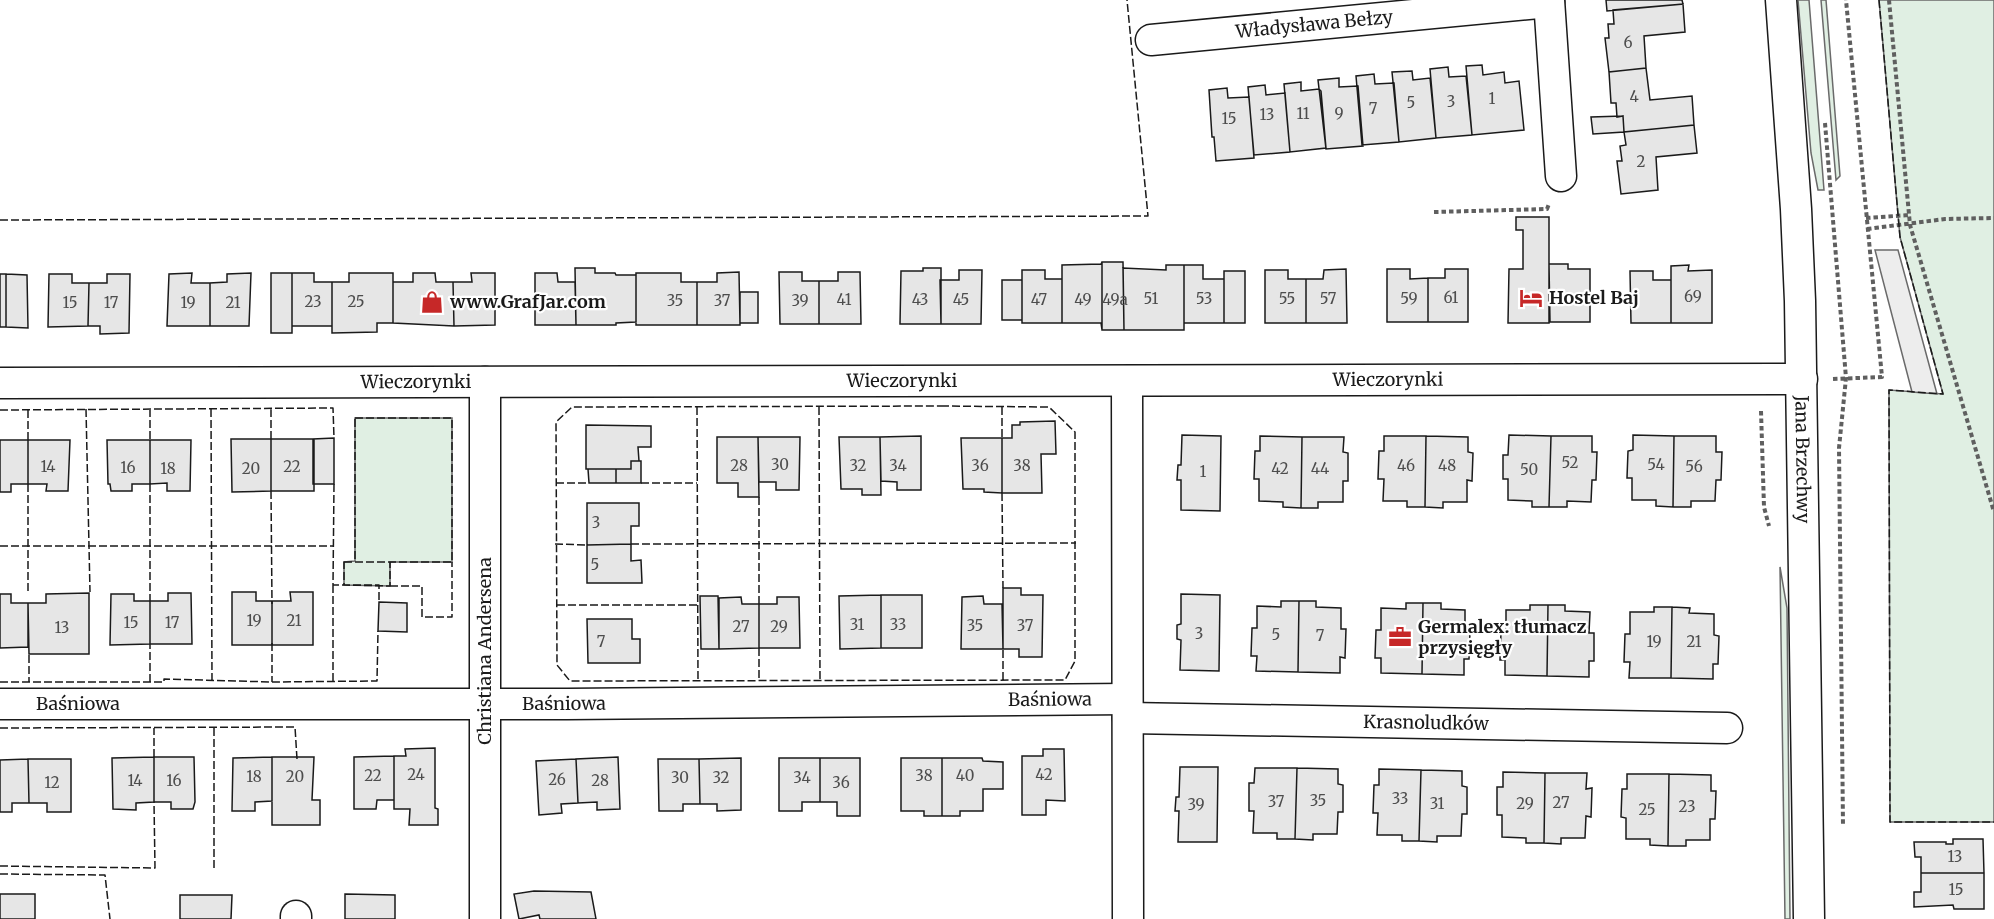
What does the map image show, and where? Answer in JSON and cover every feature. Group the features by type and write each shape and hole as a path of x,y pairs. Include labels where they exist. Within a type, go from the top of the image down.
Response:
{"street":[{"name":"Jana Brzechwy","path":"1781,0 1796,209 1802,379 1809,919"},
{"name":"Władysława Bełzy","path":"1150,40 1549,1"},
{"path":"1549,1 1561,176"},
{"name":"Wieczorynki","path":"0,383 1802,379"},
{"path":"1127,381 1128,919"},
{"name":"Christiana Andersena","path":"485,382 485,919"},
{"name":"Baśniowa","path":"0,704 485,704 1127,709"},
{"name":"Krasnoludków","path":"1127,709 1727,728"}],"path":[{"path":"1802,379 1882,377 1846,0"},
{"path":"1889,0 1910,225 1994,512"},
{"path":"1434,212 1547,208 1561,176"},
{"path":"1833,199 1846,378 1839,448 1843,828"},
{"path":"1866,218 1910,215"},
{"path":"1867,229 1946,219 1994,218"},
{"path":"1761,411 1764,507 1771,531"}],"green space":[{"path":"1798,0 1809,0 1824,190 1818,190 1811,153"},
{"path":"1821,0 1826,0 1840,176 1836,180"},
{"path":"1879,0 1994,0 1994,822 1890,822 1889,390 1943,394 1900,237"},
{"path":"355,418 452,418 452,562 390,562 390,586 344,585 344,562 355,561"},
{"path":"1780,567 1787,608 1790,919 1785,919"}],"shaded area":[{"path":"1875,250 1898,250 1937,394 1912,392"}],"building":[{"path":"1606,0 1682,0 1683,4 1607,11"},
{"path":"1683,4 1685,32 1644,36 1646,68 1609,72 1605,38 1609,38 1608,24 1614,24 1613,10"},
{"path":"1482,65 1483,75 1504,72 1505,83 1519,81 1524,130 1472,135 1466,66"},
{"path":"1448,67 1449,77 1466,76 1472,135 1436,138 1430,69"},
{"path":"1646,68 1650,100 1692,96 1694,125 1624,132 1623,116 1617,117 1616,103 1611,103 1609,72"},
{"path":"1412,71 1413,80 1430,78 1436,138 1399,142 1392,72"},
{"path":"1374,74 1375,84 1394,83 1399,142 1362,145 1356,76"},
{"path":"1339,78 1339,87 1358,86 1363,146 1326,149 1318,80"},
{"path":"1301,82 1301,91 1319,89 1321,91 1326,148 1290,152 1284,84"},
{"path":"1265,85 1266,95 1285,93 1290,152 1254,155 1248,87"},
{"path":"1227,88 1228,98 1249,97 1254,158 1216,161 1209,90"},
{"path":"1623,116 1624,132 1593,134 1591,117"},
{"path":"1694,125 1697,153 1656,157 1658,190 1621,194 1617,161 1622,161 1620,146 1626,145 1624,132"},
{"path":"1516,217 1549,217 1549,323 1508,323 1509,269 1523,269 1523,230 1516,230"},
{"path":"1102,262 1102,330 1101,323 1062,323 1062,265 1101,264"},
{"path":"1102,262 1123,262 1124,330 1102,330"},
{"path":"1549,264 1568,264 1568,269 1590,269 1590,322 1550,322"},
{"path":"1166,265 1184,265 1184,330 1124,330 1123,268 1166,270"},
{"path":"1184,265 1203,265 1203,279 1224,279 1224,323 1184,323"},
{"path":"1689,265 1688,271 1712,270 1712,323 1671,323 1671,266"},
{"path":"575,268 595,268 595,273 636,275 636,322 616,323 616,325 576,325"},
{"path":"923,268 941,268 941,324 900,324 901,271 923,271"},
{"path":"1346,269 1347,323 1306,323 1306,279 1323,279 1324,270"},
{"path":"1387,269 1410,269 1410,279 1428,278 1428,322 1387,322"},
{"path":"1445,269 1468,269 1468,322 1428,322 1428,278 1445,278"},
{"path":"959,270 982,270 981,324 941,324 940,280 959,280"},
{"path":"1022,270 1045,270 1045,279 1062,279 1062,323 1022,323"},
{"path":"1265,270 1288,270 1288,279 1306,279 1306,323 1265,323"},
{"path":"1224,271 1245,271 1245,323 1224,323"},
{"path":"1630,271 1653,271 1653,280 1671,280 1671,323 1631,323"},
{"path":"739,272 740,325 697,325 697,282 717,282 717,273"},
{"path":"779,272 802,272 802,281 819,281 819,324 780,324"},
{"path":"838,272 860,272 861,324 819,324 819,281 838,281"},
{"path":"192,273 191,283 210,283 210,326 167,326 169,274"},
{"path":"251,273 249,326 210,326 210,283 227,282 227,274"},
{"path":"271,273 292,273 292,333 271,333"},
{"path":"292,273 314,273 314,282 332,282 332,326 292,326"},
{"path":"349,273 393,273 393,323 377,323 377,332 332,333 332,282 349,282"},
{"path":"413,273 435,273 436,282 453,282 454,326 393,323 393,282 413,282"},
{"path":"471,273 495,273 495,325 454,326 453,282 472,282"},
{"path":"535,273 557,273 558,282 575,282 576,325 535,325"},
{"path":"636,273 681,273 681,282 697,282 697,325 636,325"},
{"path":"0,274 6,274 6,327 0,327"},
{"path":"6,274 27,275 28,328 6,327"},
{"path":"49,274 72,274 72,283 89,283 88,326 48,327"},
{"path":"107,274 130,274 129,333 100,334 100,326 88,326 89,283 107,283"},
{"path":"1002,280 1022,280 1022,320 1002,320"},
{"path":"740,292 758,292 758,323 740,323"},
{"path":"1055,421 1056,454 1041,454 1042,493 1002,493 1002,438 1012,438 1012,425 1020,425 1020,422"},
{"path":"586,425 651,426 651,447 638,447 639,461 631,461 631,469 586,469"},
{"path":"1182,435 1221,436 1220,511 1181,510 1181,480 1177,480 1178,465 1181,465"},
{"path":"1509,435 1551,436 1549,507 1532,507 1532,501 1508,500 1508,479 1503,479 1503,455 1508,455"},
{"path":"1633,435 1674,436 1673,507 1656,506 1656,500 1632,500 1632,478 1627,478 1628,451 1633,450"},
{"path":"921,436 921,490 897,490 897,482 881,481 880,437"},
{"path":"1260,436 1302,437 1301,508 1283,507 1283,502 1259,501 1259,479 1254,479 1255,451 1260,451"},
{"path":"1384,436 1426,436 1425,507 1407,507 1407,501 1383,501 1384,479 1378,479 1379,451 1384,451"},
{"path":"1426,436 1468,437 1468,452 1473,453 1472,481 1467,480 1467,502 1443,502 1443,508 1425,507"},
{"path":"1551,436 1592,436 1592,452 1597,452 1596,480 1592,480 1591,502 1567,501 1567,507 1549,507"},
{"path":"1674,436 1716,436 1716,452 1722,452 1721,480 1716,480 1715,501 1691,501 1691,507 1673,507"},
{"path":"717,437 758,437 759,497 738,497 738,483 717,483"},
{"path":"758,437 800,437 799,490 776,490 776,482 759,482"},
{"path":"839,437 880,437 881,495 862,495 862,489 841,489"},
{"path":"1302,437 1344,437 1343,452 1348,453 1348,481 1343,481 1343,502 1318,502 1318,508 1301,508"},
{"path":"334,438 334,484 313,484 313,439"},
{"path":"961,438 1002,438 1002,493 984,492 984,489 963,489"},
{"path":"231,439 271,439 271,491 232,492"},
{"path":"271,439 314,439 314,491 271,491"},
{"path":"0,440 28,440 28,484 11,484 11,492 0,492"},
{"path":"28,440 70,440 68,491 46,491 47,484 28,484"},
{"path":"107,440 150,440 150,484 132,484 132,491 111,491 110,484 108,484"},
{"path":"150,440 191,440 190,491 167,491 167,483 150,484"},
{"path":"631,461 641,461 641,483 616,483 616,469 631,469"},
{"path":"588,469 616,469 616,483 589,483"},
{"path":"587,503 639,503 639,526 631,526 631,544 587,545"},
{"path":"631,544 631,561 641,560 642,583 587,583 587,545"},
{"path":"1003,588 1021,588 1021,595 1043,595 1042,657 1019,657 1019,649 1003,649"},
{"path":"232,592 256,592 256,601 272,601 272,645 232,645"},
{"path":"290,592 313,592 313,645 272,645 272,601 291,601"},
{"path":"89,593 89,654 29,654 28,603 46,603 46,594"},
{"path":"168,593 191,593 192,644 150,644 150,601 168,601"},
{"path":"0,594 11,594 11,603 28,603 28,647 0,648"},
{"path":"111,594 134,594 134,601 150,601 150,644 110,645"},
{"path":"1181,594 1220,595 1219,671 1180,670 1181,640 1177,639 1177,625 1181,624"},
{"path":"881,595 922,595 922,648 881,648"},
{"path":"881,595 881,648 840,649 839,596"},
{"path":"700,596 718,596 719,649 701,649"},
{"path":"983,596 984,604 1002,604 1003,649 961,649 962,597"},
{"path":"741,597 742,604 759,604 759,648 719,649 719,598"},
{"path":"777,597 799,597 800,648 759,648 759,604 777,604"},
{"path":"1281,601 1299,601 1298,672 1256,671 1257,656 1251,656 1252,628 1257,628 1257,606 1281,607"},
{"path":"1299,601 1316,601 1316,607 1341,608 1341,629 1346,629 1345,658 1340,657 1340,673 1298,672"},
{"path":"379,602 407,603 407,632 378,631"},
{"path":"1406,603 1423,603 1422,674 1381,673 1381,658 1375,658 1376,630 1381,630 1381,608 1406,609"},
{"path":"1423,603 1441,603 1441,609 1465,610 1465,631 1470,631 1469,659 1464,659 1464,675 1422,674"},
{"path":"1530,605 1548,605 1547,676 1505,675 1505,660 1500,660 1501,632 1506,632 1506,610 1530,610"},
{"path":"1548,605 1565,605 1565,611 1590,612 1589,633 1594,633 1594,661 1589,661 1589,677 1547,676"},
{"path":"1654,607 1672,607 1671,678 1629,678 1630,662 1624,662 1625,634 1630,634 1630,612 1654,612"},
{"path":"1672,607 1690,608 1689,613 1714,614 1714,635 1719,636 1718,664 1713,664 1713,679 1671,678"},
{"path":"587,619 632,619 632,639 640,639 640,663 588,663"},
{"path":"435,748 435,808 438,809 438,825 409,825 410,809 394,809 394,756 406,756 405,749"},
{"path":"1043,749 1064,749 1065,801 1046,800 1046,815 1022,815 1022,756 1043,756"},
{"path":"394,756 394,800 377,800 376,809 354,809 354,757"},
{"path":"154,757 154,802 136,803 136,810 113,809 112,758"},
{"path":"154,757 194,757 195,802 193,809 171,809 171,802 154,802"},
{"path":"272,757 314,757 312,800 320,800 320,825 272,825"},
{"path":"272,757 272,801 255,802 255,811 232,811 233,758"},
{"path":"618,757 620,809 597,810 597,802 578,803 576,759"},
{"path":"741,758 741,810 717,811 717,804 700,804 699,759"},
{"path":"779,758 820,758 820,802 802,802 802,811 779,811"},
{"path":"820,758 860,758 860,816 837,816 837,802 820,802"},
{"path":"901,758 942,758 942,816 924,816 924,811 901,811"},
{"path":"942,758 982,758 983,761 1003,762 1003,789 983,789 983,811 960,811 960,816 942,816"},
{"path":"28,759 71,759 71,812 47,812 47,803 29,803"},
{"path":"28,759 29,803 12,803 12,812 0,812 0,760"},
{"path":"576,759 578,803 561,804 562,813 539,815 536,761"},
{"path":"658,759 699,759 700,804 683,804 683,811 659,811"},
{"path":"1180,767 1218,767 1217,842 1178,842 1179,811 1175,811 1176,797 1179,797"},
{"path":"1255,768 1297,768 1295,839 1277,839 1277,833 1253,833 1254,811 1249,811 1249,783 1254,783"},
{"path":"1297,768 1338,769 1338,784 1343,785 1343,812 1338,812 1337,834 1313,834 1313,840 1295,839"},
{"path":"1379,769 1421,770 1419,841 1402,841 1402,835 1377,835 1378,813 1373,813 1374,785 1379,785"},
{"path":"1421,770 1462,771 1462,786 1467,787 1467,814 1462,814 1461,836 1437,836 1437,842 1419,841"},
{"path":"1503,772 1545,773 1544,843 1526,843 1526,838 1502,837 1502,815 1497,815 1497,787 1503,787"},
{"path":"1545,773 1587,773 1586,789 1592,788 1591,817 1586,816 1585,838 1561,838 1561,844 1544,843"},
{"path":"1627,774 1669,774 1668,846 1650,845 1650,839 1626,839 1626,818 1621,817 1622,789 1627,789"},
{"path":"1669,774 1711,775 1711,791 1716,791 1715,819 1710,819 1710,840 1686,840 1686,846 1668,846"},
{"path":"1953,839 1983,839 1984,873 1921,873 1921,857 1915,857 1914,842 1953,844"},
{"path":"1921,873 1984,873 1984,909 1954,909 1953,905 1914,907 1914,892 1921,892"},
{"path":"534,891 591,892 596,919 540,919 539,915 519,919 514,894"},
{"path":"0,894 35,894 35,919 0,919"},
{"path":"345,894 395,895 395,919 345,919"},
{"path":"180,895 232,895 231,919 180,919"}],"fence":[{"path":"0,220 1148,216 1127,0"},
{"path":"1879,0 1900,237 1943,394 1889,390 1890,822 1994,822"},
{"path":"941,406 1049,407 1075,432 1075,661 1065,680 570,681 557,665 556,422 572,407 941,406"},
{"path":"697,407 698,681"},
{"path":"819,407 820,680"},
{"path":"1002,407 1002,438"},
{"path":"0,410 333,408 334,438"},
{"path":"86,409 90,592"},
{"path":"150,409 150,440"},
{"path":"211,409 212,681"},
{"path":"271,409 271,439"},
{"path":"28,410 28,440"},
{"path":"355,418 452,418 452,562 355,562 355,418"},
{"path":"556,483 589,483"},
{"path":"641,483 697,483"},
{"path":"28,484 28,593"},
{"path":"150,484 150,601"},
{"path":"334,484 333,585 379,585 379,602"},
{"path":"271,491 272,604"},
{"path":"1002,493 1003,588"},
{"path":"759,497 759,604"},
{"path":"631,544 1076,543"},
{"path":"555,544 587,545"},
{"path":"0,546 334,546"},
{"path":"344,562 390,562 390,586 344,585 344,562"},
{"path":"390,586 422,586 422,617 452,617 452,562"},
{"path":"333,585 333,681"},
{"path":"557,605 698,605"},
{"path":"0,682 164,682 164,679 272,682 377,681 378,631"},
{"path":"272,643 272,682"},
{"path":"150,644 150,682"},
{"path":"759,648 759,680"},
{"path":"1003,649 1003,680"},
{"path":"29,655 29,682"},
{"path":"214,727 214,868"},
{"path":"0,728 295,727 297,759"},
{"path":"154,728 154,757"},
{"path":"0,866 155,868 154,802"},
{"path":"0,874 105,875 110,919"}],"place":[{"name":"Hostel Baj","path":"1531,298"},
{"name":"www.GrafJar.com","path":"432,302"},
{"name":"Germalex: tłumacz przysięgły","path":"1400,637"}]}
